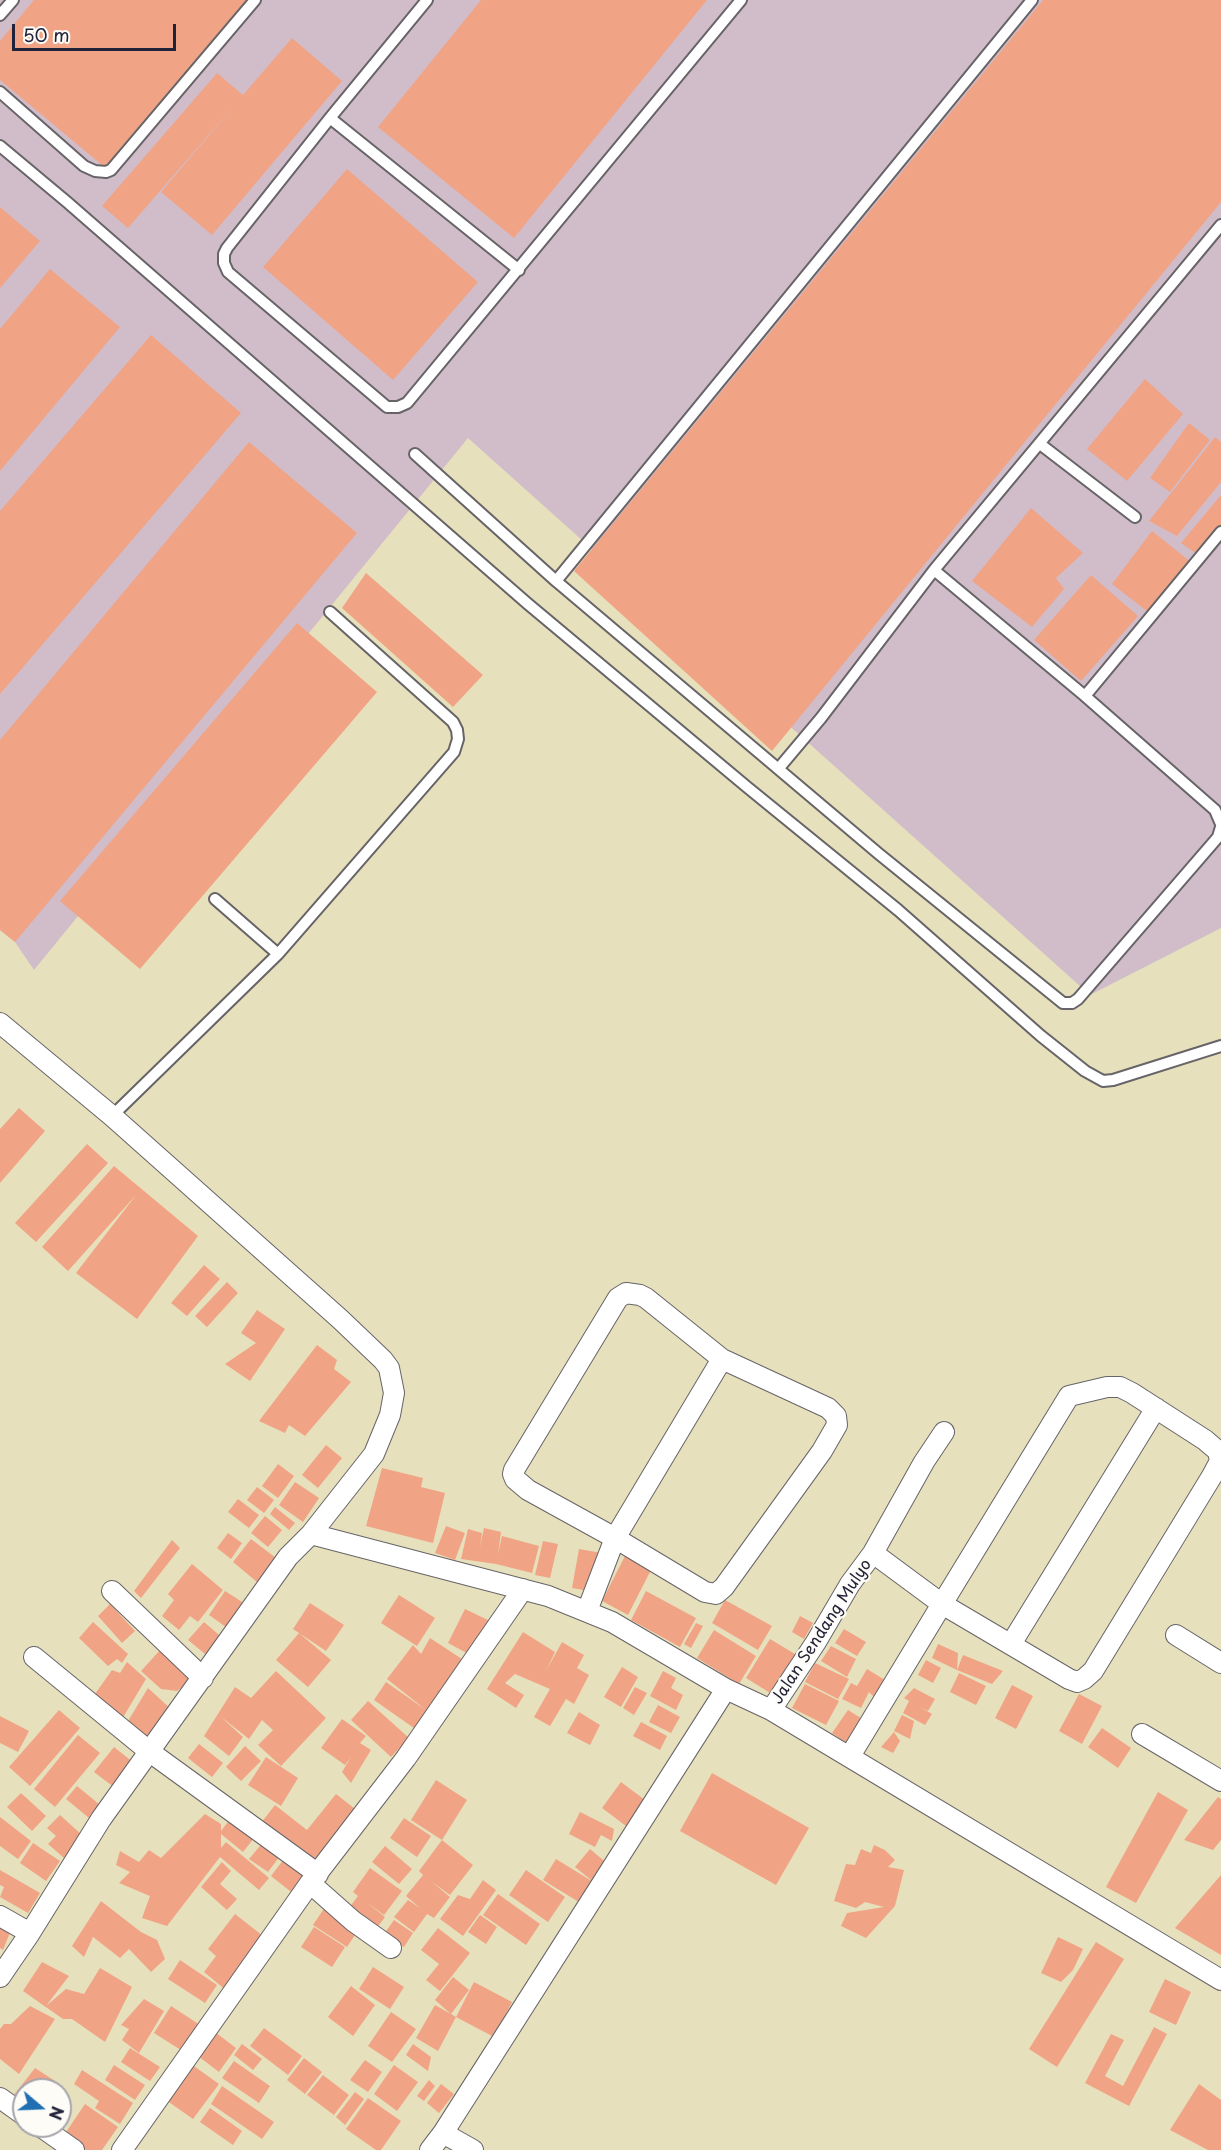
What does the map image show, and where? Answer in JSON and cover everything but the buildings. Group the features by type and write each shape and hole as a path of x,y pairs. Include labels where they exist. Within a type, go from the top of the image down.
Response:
{"street":[{"path":"0,1023 112,1116 383,1360 389,1368 393,1386 390,1415 374,1454 311,1534 288,1557 101,1819 0,1977"},
{"path":"626,1293 646,1298 722,1359 828,1408 836,1416 837,1425 822,1451 724,1587 716,1594 705,1592 615,1538 528,1490 515,1479 514,1470 618,1298 626,1293"},
{"path":"587,1611 615,1538 722,1359"},
{"path":"850,1756 942,1604 1069,1395 1107,1387 1120,1388 1205,1440 1218,1452 1220,1461 1093,1671 1077,1682 942,1604 873,1553"},
{"path":"1011,1644 1156,1408"},
{"name":"Jalan Sendang Mulyo","path":"771,1710 850,1584 873,1553 924,1462 944,1432"},
{"path":"311,1534 558,1599 612,1622 726,1689 771,1710 850,1756 1221,1980"},
{"path":"122,2150 314,1879 406,1758 523,1589"},
{"path":"112,1591 202,1678"},
{"path":"1176,1635 1221,1663"},
{"path":"34,1657 150,1752 314,1879 352,1921 391,1948"},
{"path":"430,2150 726,1689"},
{"path":"1142,1734 1221,1781"},
{"path":"0,1916 30,1933"},
{"path":"443,2133 473,2150"},
{"path":"57,2138 74,2150"}],"lane":[{"path":"0,15 13,0"},
{"path":"0,92 84,166 95,171 106,172 111,170 255,0"},
{"path":"427,0 227,248 224,263 228,272 387,407 398,407 407,403 741,0"},
{"path":"556,581 1032,0"},
{"path":"330,118 519,270"},
{"path":"0,146 528,604 898,910 1041,1036 1085,1071 1103,1082 1221,1046"},
{"path":"779,768 821,718 934,570 1221,225"},
{"path":"1040,444 1135,517"},
{"path":"415,454 556,581 879,854 1057,999 1066,1004 1072,1003 1078,999 1218,837 1221,826 1215,810 1085,696 934,570"},
{"path":"1085,696 1221,532"},
{"path":"112,1116 278,954 454,752 458,739 453,722 330,612"},
{"path":"215,899 278,954"}],"shaded area":[{"path":"0,0 1221,0 1221,928 1090,995 468,438 34,970 15,942 0,930"}]}
